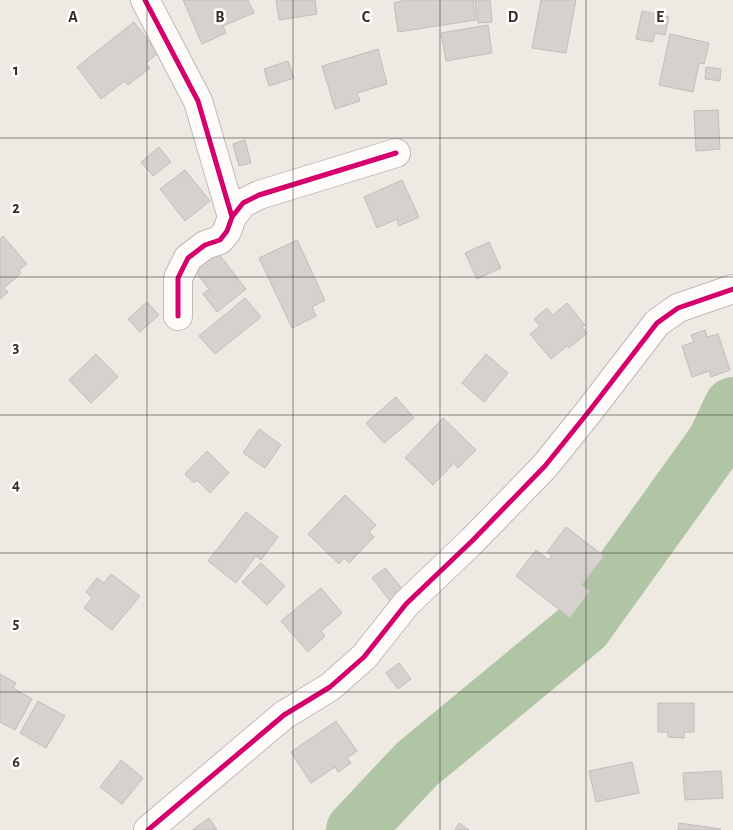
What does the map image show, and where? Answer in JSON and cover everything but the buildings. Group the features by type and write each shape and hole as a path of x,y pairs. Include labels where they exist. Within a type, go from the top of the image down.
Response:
{"street":[{"path":"145,0 198,101 232,217"},
{"path":"178,316 178,278 188,258 205,245 220,240 227,231 232,217 243,203 259,195 396,153"},
{"path":"148,830 284,715 330,687 364,657 406,604 472,541 545,466 656,323 678,308 733,289"}],"waterway":[{"path":"355,830 417,764 583,627 716,442 733,406"}],"cycle path":[{"path":"145,0 198,101 232,217"},
{"path":"178,316 178,278 188,258 205,245 220,240 227,231 232,217 243,203 259,195 396,153"},
{"path":"148,830 284,715 330,687 364,657 406,604 472,541 545,466 657,323 678,308 733,289"}]}
